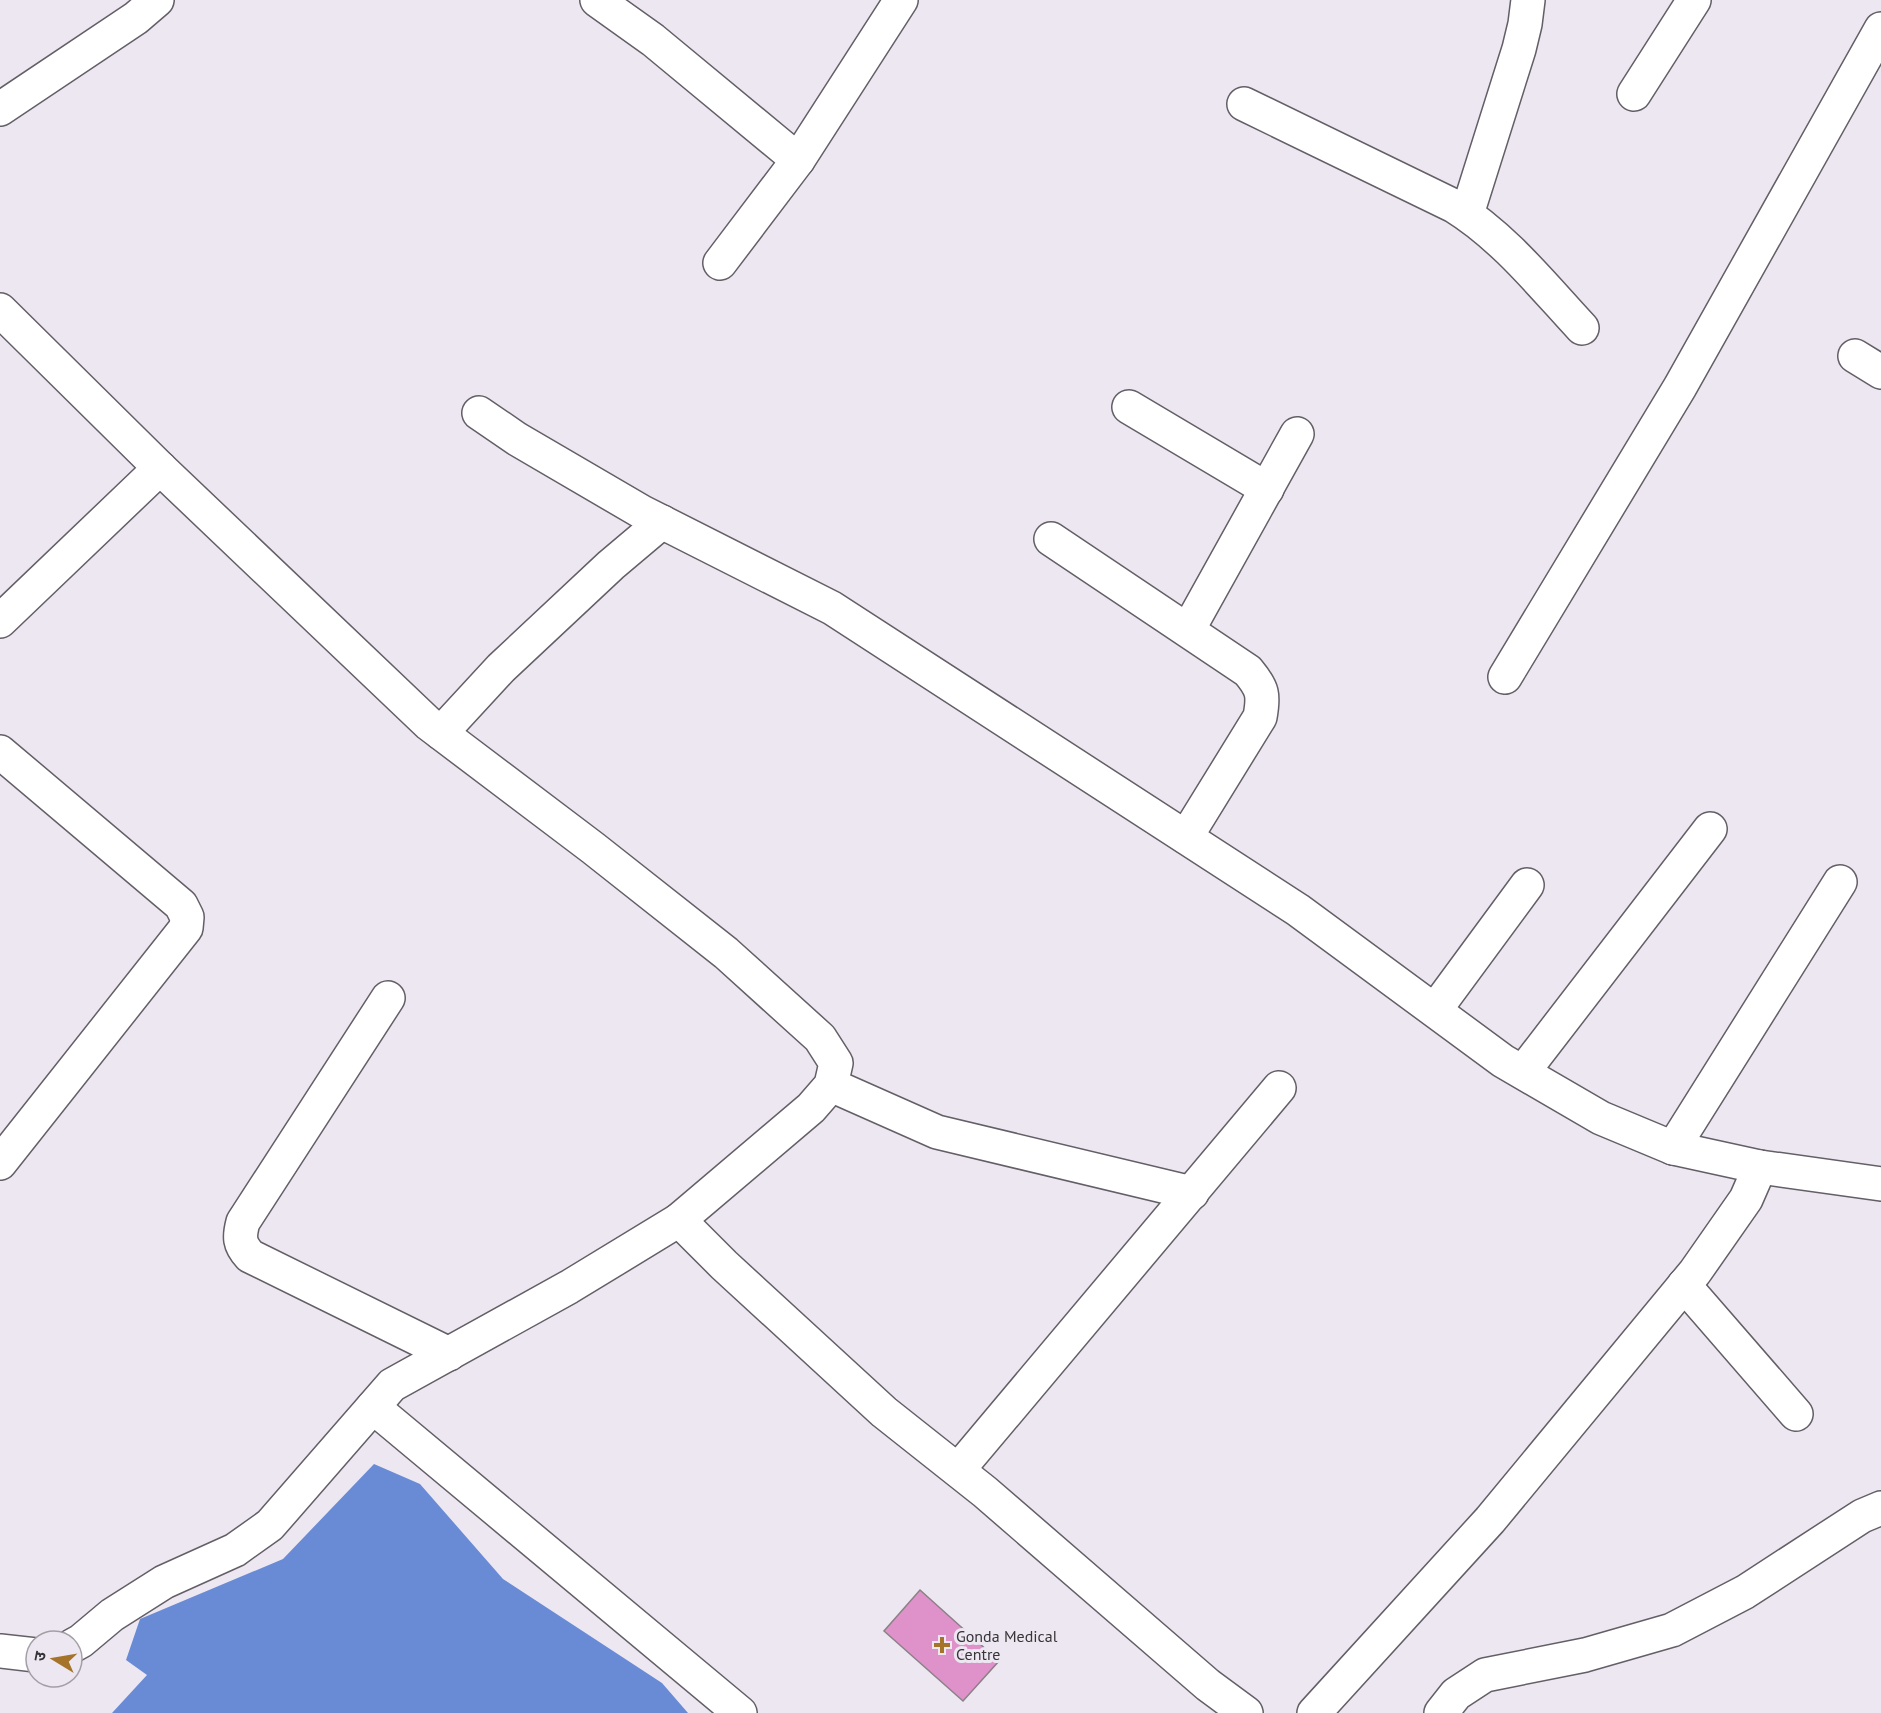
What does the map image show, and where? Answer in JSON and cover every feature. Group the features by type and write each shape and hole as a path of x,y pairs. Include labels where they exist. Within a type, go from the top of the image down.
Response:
{"street":[{"path":"0,109 136,18 157,0"},
{"path":"597,0 652,40 798,160"},
{"path":"720,263 798,160 901,0"},
{"path":"1467,214 1519,49 1528,0"},
{"path":"1634,94 1694,0"},
{"path":"1504,677 1680,387 1881,30"},
{"path":"1244,104 1467,214 1501,241 1582,328"},
{"path":"0,310 160,468 429,724 593,848 726,953 812,1030 836,1063 831,1085 811,1108 679,1221 569,1287 392,1385 270,1525 236,1550 164,1582 112,1615 84,1638"},
{"path":"1129,407 1267,489"},
{"path":"479,413 517,439 642,512 832,608 1298,910 1503,1061 1601,1118 1673,1148 1760,1167 1881,1184"},
{"path":"1188,630 1297,434"},
{"path":"0,621 160,468"},
{"path":"441,733 501,668 611,565 662,522"},
{"path":"1051,539 1248,671 1259,684 1264,699 1260,717 1186,837"},
{"path":"0,752 181,905 187,917 186,928 0,1163"},
{"path":"1523,1072 1710,830"},
{"path":"1673,1148 1840,882"},
{"path":"1435,1010 1527,885"},
{"path":"388,998 243,1222 240,1235 241,1246 250,1256 449,1354"},
{"path":"831,1085 937,1132 1192,1193"},
{"path":"958,1470 1279,1088"},
{"path":"1314,1713 1490,1520 1684,1285 1746,1199 1760,1167"},
{"path":"679,1221 876,1405 985,1492 1208,1684 1246,1713"},
{"path":"1684,1285 1796,1414"},
{"path":"373,1407 740,1713"},
{"path":"1441,1713 1456,1694 1485,1675 1585,1655 1671,1630 1745,1592 1862,1516 1881,1508"},
{"path":"0,1650 24,1653"}],"water":[{"path":"374,1464 420,1484 503,1579 662,1683 688,1713 112,1713 147,1675 126,1660 140,1619 283,1559"}],"building":[{"path":"920,1590 999,1661 963,1701 884,1631"}],"place":[{"name":"Gonda Medical Centre","path":"942,1645"}]}
